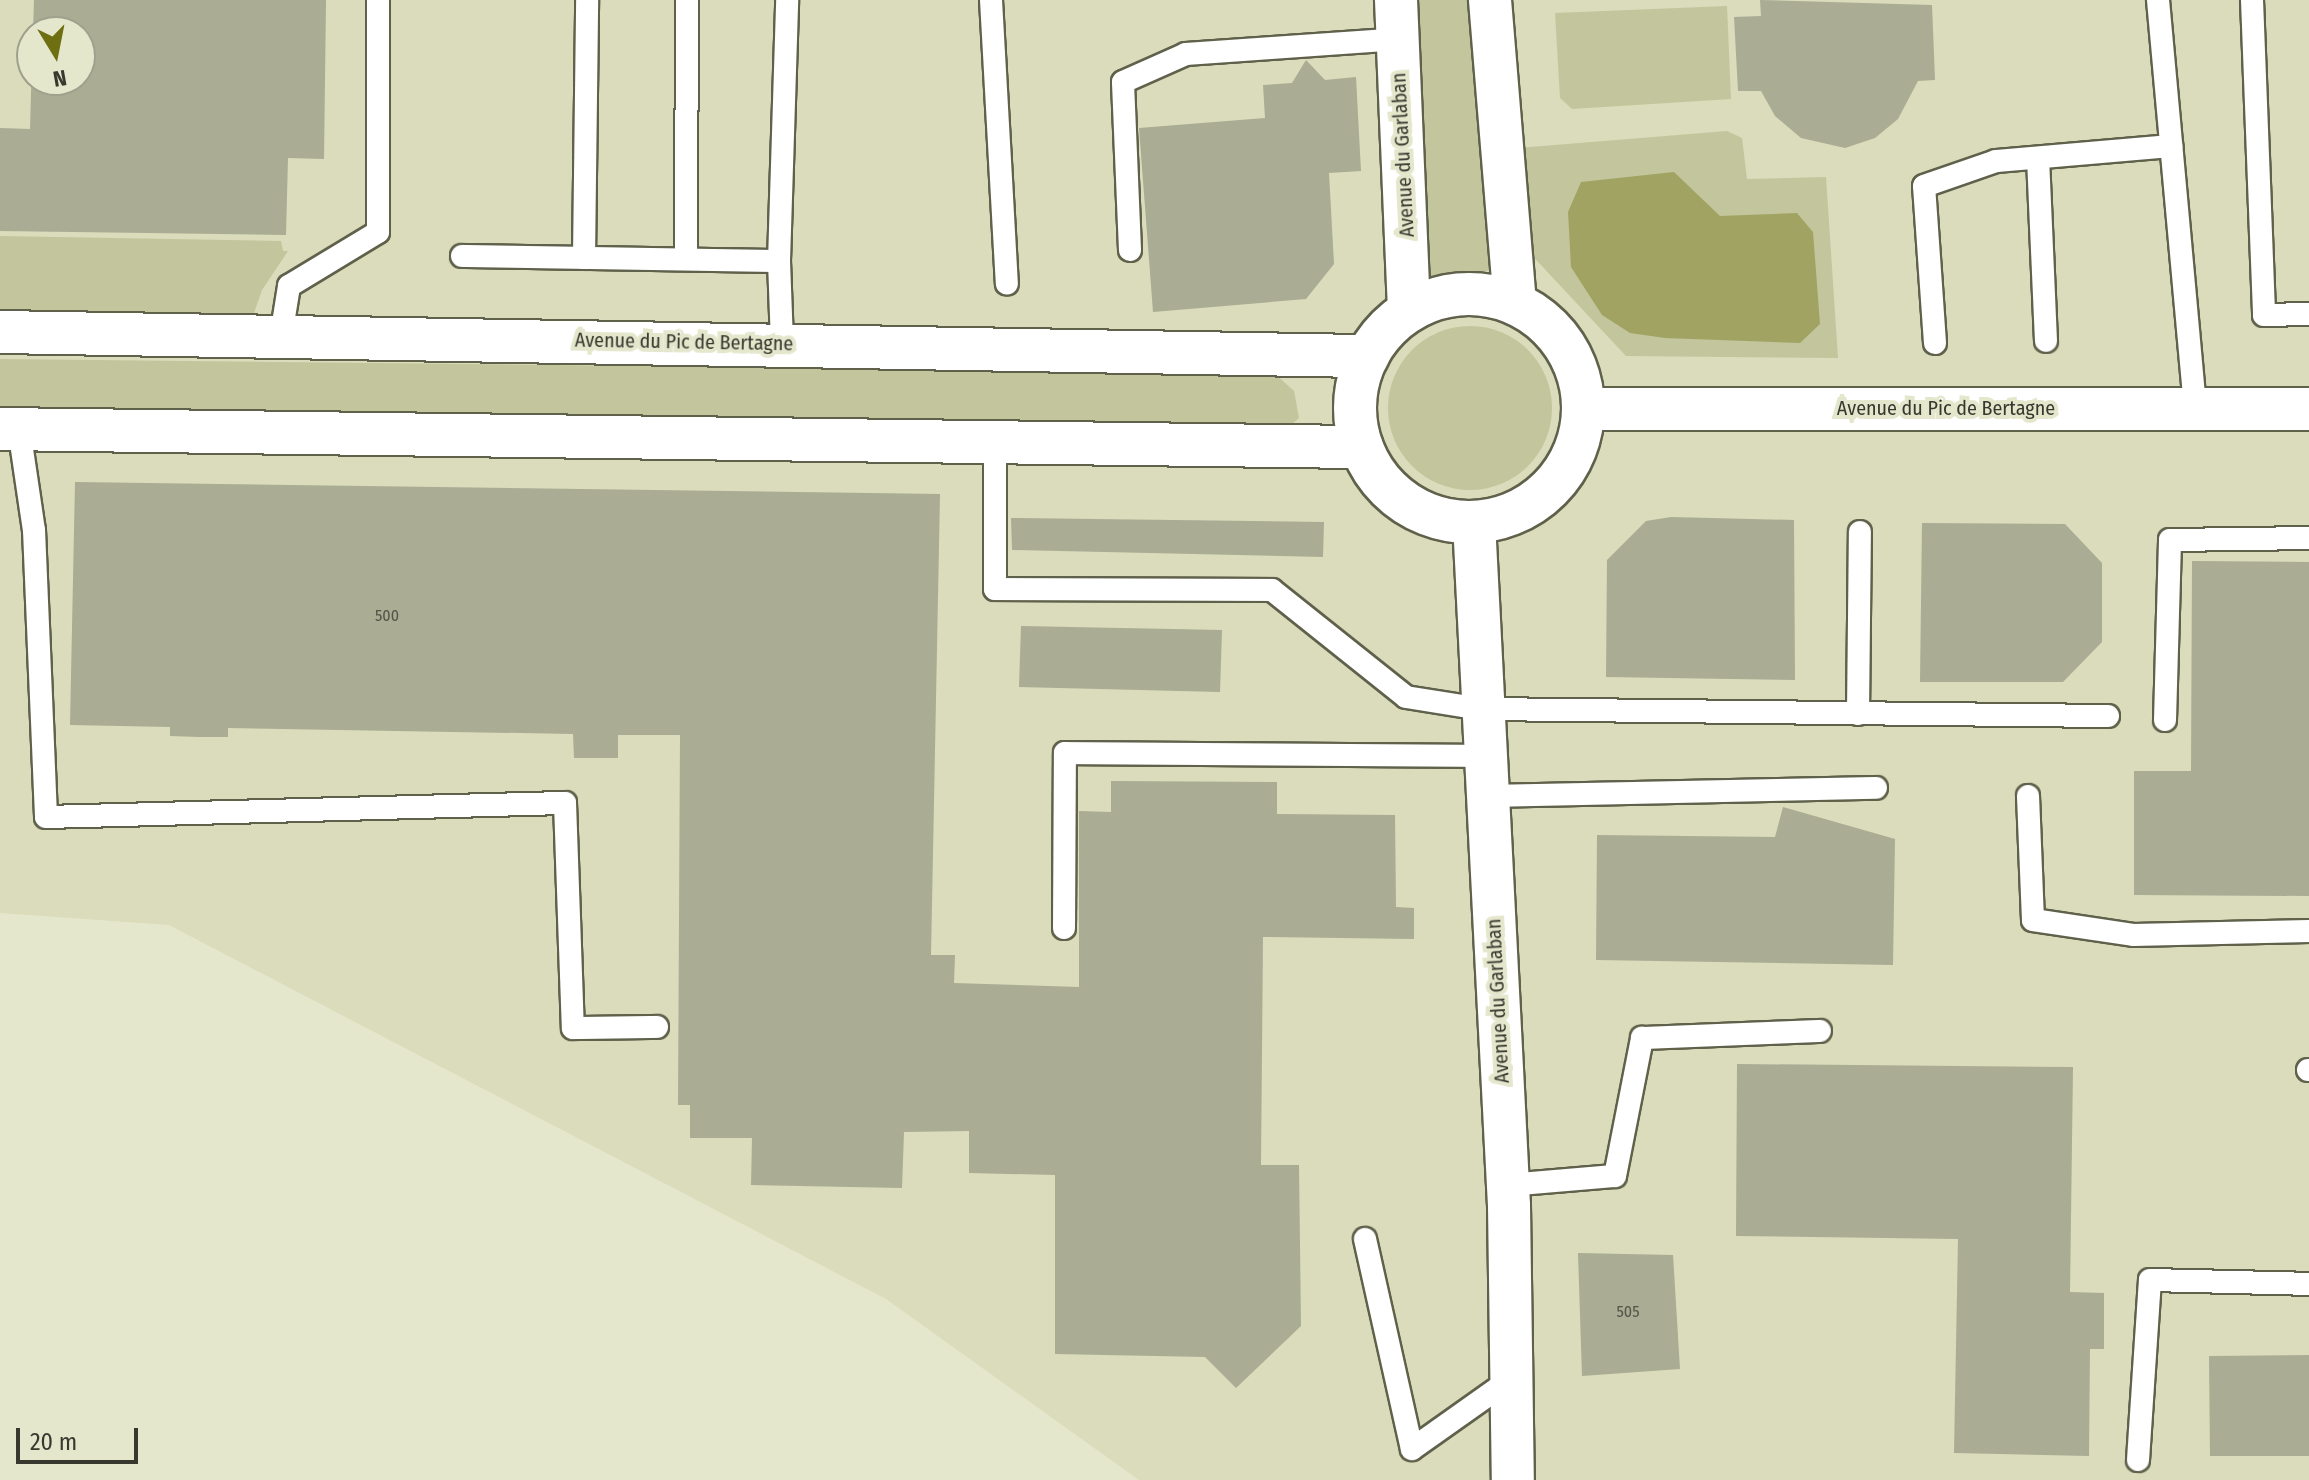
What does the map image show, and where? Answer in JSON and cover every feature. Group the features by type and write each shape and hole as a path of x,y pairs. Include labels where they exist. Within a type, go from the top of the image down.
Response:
{"street":[{"path":"1490,0 1515,303"},
{"name":"Avenue du Garlaban","path":"1397,20 1409,311"},
{"path":"1461,294 1515,303 1543,321 1565,346 1584,409 1569,464 1552,487 1529,506 1474,522 1432,515 1394,494 1362,447 1357,385 1368,356 1409,311 1461,294"},
{"name":"Avenue du Pic de Bertagne","path":"0,332 782,343 1368,356"},
{"name":"Avenue du Pic de Bertagne","path":"1584,409 2195,406 2309,409"},
{"path":"9,429 995,446 1362,447"},
{"name":"Avenue du Garlaban","path":"1474,522 1507,1185 1513,1480"}],"lane":[{"path":"281,336 289,286 378,232 378,0"},
{"path":"584,258 587,0"},
{"path":"686,259 687,0"},
{"path":"782,343 779,261 787,0"},
{"path":"991,0 1007,284"},
{"path":"2158,0 2195,406"},
{"path":"2252,0 2264,315 2309,314"},
{"path":"1130,250 1123,82 1186,54 1397,20"},
{"path":"1935,343 1924,186 1996,161 2171,146"},
{"path":"2038,158 2046,341"},
{"path":"462,256 779,261"},
{"path":"9,429 34,530 46,817 565,803 573,1028 657,1027"},
{"path":"995,446 995,589 1272,590 1406,697 1482,709 2108,716"},
{"path":"1858,714 1860,532"},
{"path":"2165,720 2170,540 2309,538"},
{"path":"1064,928 1065,753 1486,776 1876,788"},
{"path":"2028,796 2033,920 2133,935 2309,931"},
{"path":"1507,1185 1615,1176 1642,1038 1820,1031"},
{"path":"1365,1239 1412,1449 1511,1379"},
{"path":"2138,1460 2150,1280 2309,1284"}],"shaded area":[{"path":"0,0 2309,0 2309,1480 1139,1480 886,1299 169,925 0,913"},
{"path":"1405,0 1475,0 1495,270 1424,277"},
{"path":"1727,6 1731,99 1572,109 1560,98 1555,13"},
{"path":"1727,131 1742,138 1747,179 1826,177 1838,358 1626,356 1526,249 1519,148"},
{"path":"1674,172 1720,216 1797,213 1813,232 1820,324 1800,343 1665,338 1630,333 1602,315 1571,267 1568,212 1581,182"},
{"path":"0,236 281,241 283,251 288,251 262,290 253,316 0,317"},
{"path":"1470,326 1501,332 1528,350 1546,377 1552,408 1546,439 1528,466 1501,484 1470,490 1439,484 1412,466 1394,439 1388,408 1394,377 1412,350 1439,332"},
{"path":"0,359 1274,373 1294,391 1299,418 1285,430 0,420"}],"building":[{"path":"34,0 326,0 324,159 288,158 286,235 0,231 0,128 30,129 31,96 96,96 96,16 34,16"},
{"path":"1760,0 1932,5 1935,80 1918,81 1898,119 1875,138 1845,148 1801,138 1775,116 1761,91 1738,91 1734,17 1761,16"},
{"path":"1306,60 1325,80 1356,77 1361,171 1329,173 1334,264 1306,299 1153,312 1139,128 1265,118 1263,85 1292,83"},
{"path":"75,482 940,494 931,955 955,955 954,983 1079,987 1079,811 1111,812 1111,781 1277,782 1277,814 1395,815 1396,907 1414,908 1414,939 1263,937 1261,1165 1299,1165 1301,1326 1236,1388 1205,1357 1055,1354 1055,1175 969,1173 969,1131 904,1132 902,1188 751,1185 752,1138 690,1138 690,1105 678,1105 680,735 618,735 618,758 574,758 573,734 228,728 228,737 199,737 170,736 170,727 70,725"},
{"path":"1671,517 1794,520 1795,680 1606,677 1607,560 1646,521"},
{"path":"1011,518 1324,522 1323,557 1012,550"},
{"path":"1922,523 2065,524 2102,563 2102,642 2063,682 1920,682"},
{"path":"2192,561 2309,562 2309,896 2134,895 2134,771 2191,771"},
{"path":"1021,626 1222,630 1220,692 1019,687"},
{"path":"1783,807 1895,839 1893,965 1596,960 1597,835 1775,837"},
{"path":"1737,1064 2073,1067 2070,1292 2104,1293 2104,1349 2090,1349 2089,1456 1954,1453 1958,1239 1736,1236"},
{"path":"1578,1253 1673,1255 1680,1369 1582,1376"},
{"path":"2309,1355 2309,1456 2210,1456 2209,1356"}]}
